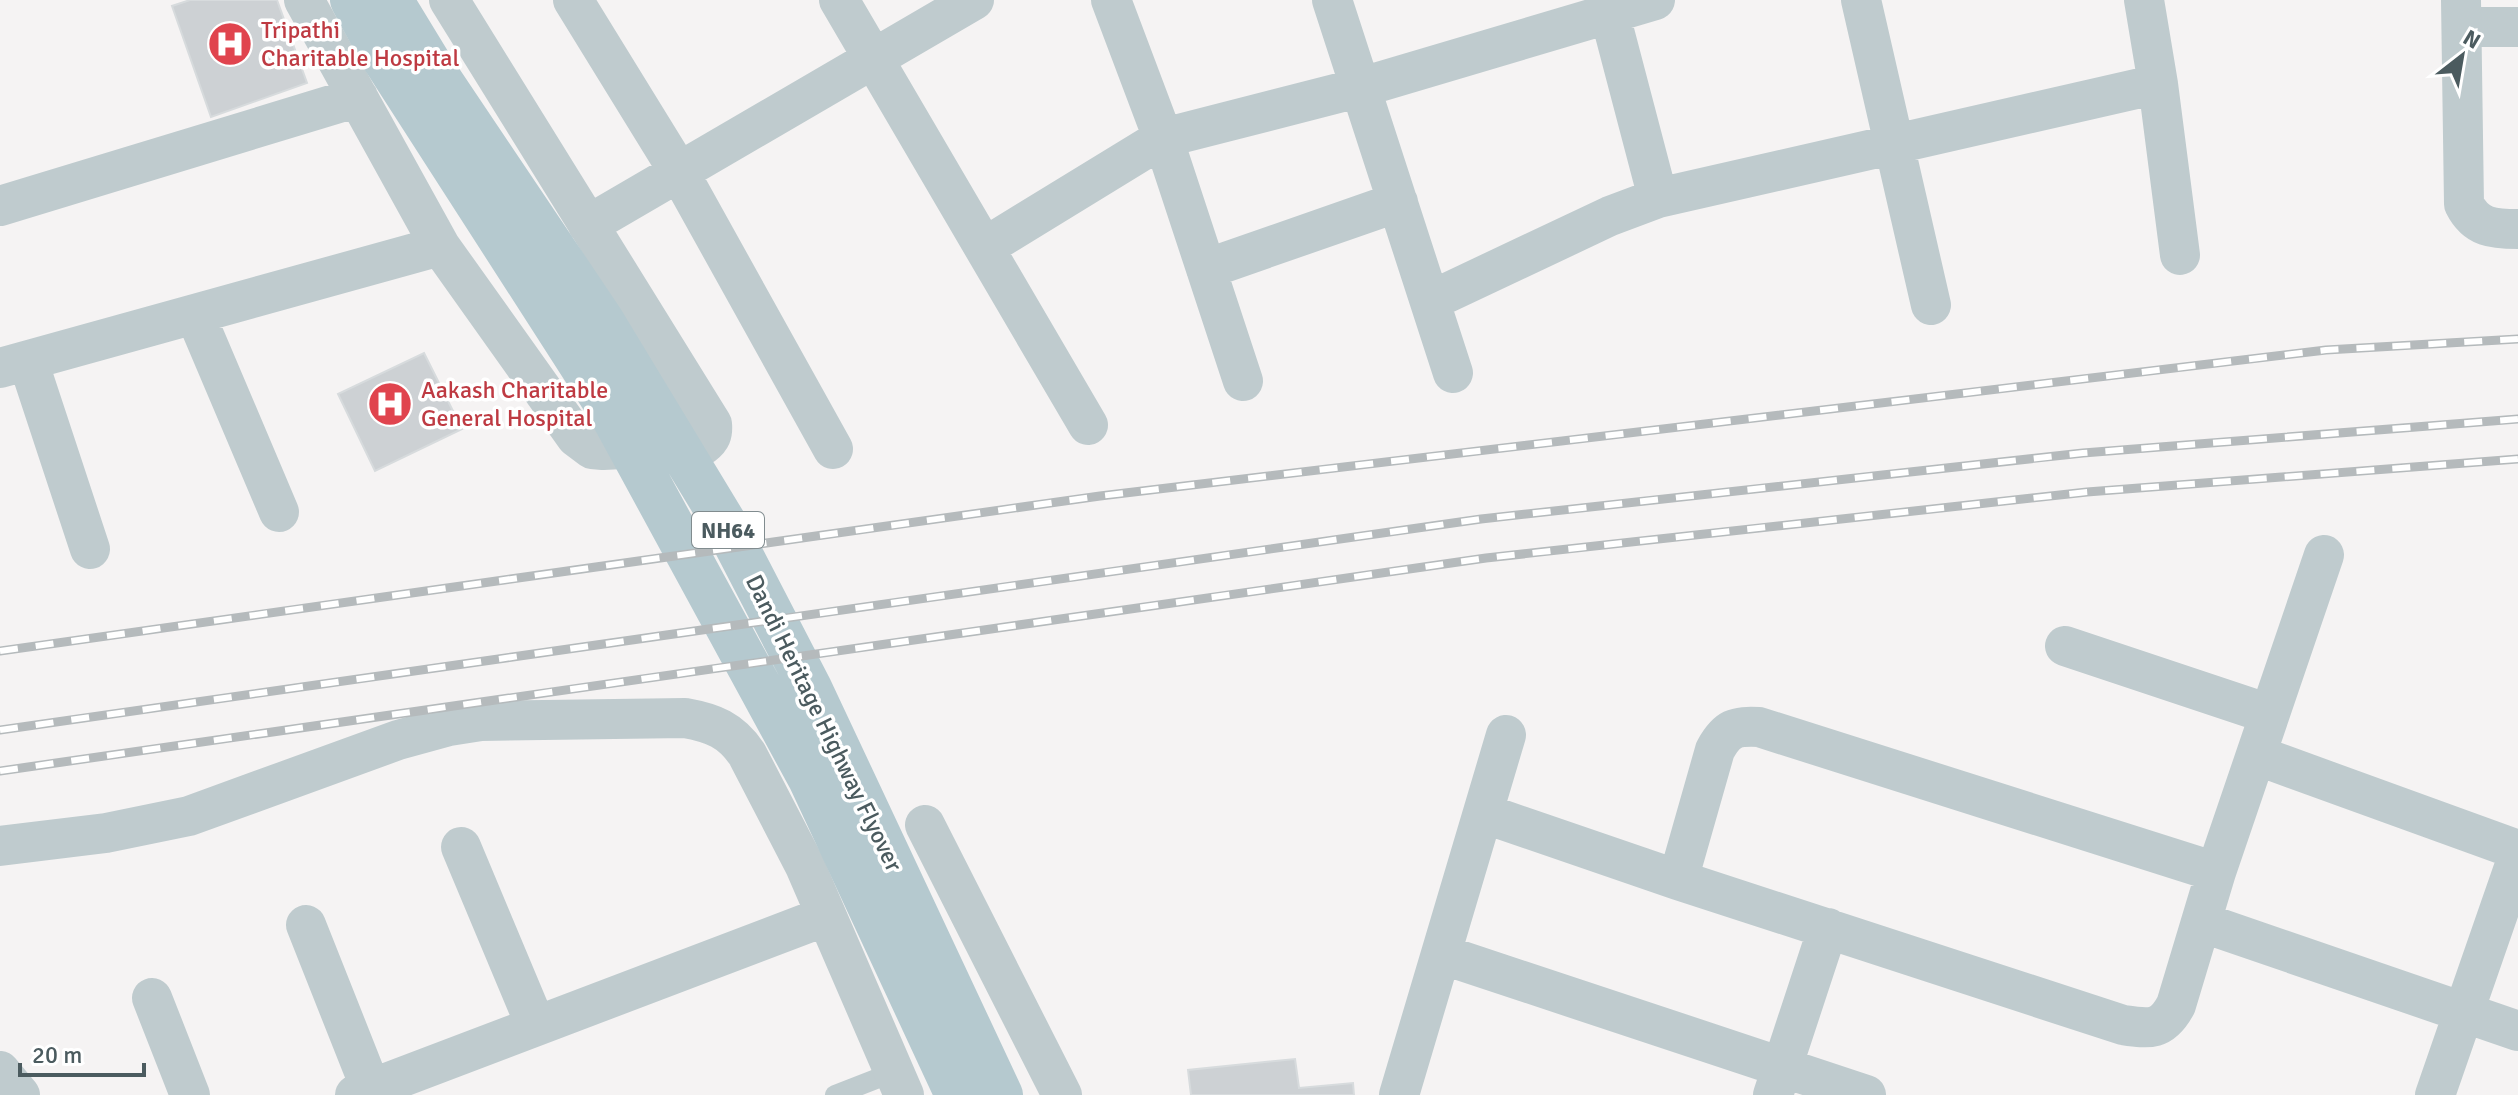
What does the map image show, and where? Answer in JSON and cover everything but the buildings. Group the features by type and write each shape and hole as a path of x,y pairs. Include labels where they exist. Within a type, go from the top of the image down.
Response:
{"main road":[{"name":"Dandi Heritage Highway Flyover","path":"352,0 384,59 606,404 810,779 957,1095"},
{"name":"Dandi Heritage Highway Flyover","path":"391,0 433,69 601,319 724,522 810,688 1001,1095"}],"street":[{"path":"304,0 440,246 582,444 603,450 703,445 710,440 712,424 449,0"},
{"path":"573,0 679,172 833,449"},
{"path":"839,0 1088,425"},
{"path":"588,225 974,0"},
{"path":"1111,0 1163,138 1243,381"},
{"path":"1332,0 1453,373"},
{"path":"985,247 1163,138 1362,87 1608,7 1655,0"},
{"path":"1861,0 1931,305"},
{"path":"2144,0 2180,255"},
{"path":"1608,7 1658,198"},
{"path":"2518,27 2462,14 2464,204 2470,217 2481,224 2499,229 2518,229"},
{"path":"1430,301 1610,216 1658,198 2158,84"},
{"path":"0,206 358,97"},
{"path":"1206,269 1398,202"},
{"path":"90,549 14,365 440,246"},
{"path":"195,314 279,512"},
{"path":"1483,813 2123,1025 2144,1028 2159,1026 2176,1005 2216,872 2324,555"},
{"path":"2065,646 2269,714"},
{"path":"0,846 106,833 189,816 398,740 481,721 685,718 715,724 738,740 747,754 805,866 899,1084"},
{"path":"1678,880 1715,750 1722,736 1738,726 1759,727 2216,872"},
{"path":"1399,1095 1506,735"},
{"path":"2256,755 2518,853 2435,1095"},
{"path":"925,825 1062,1095"},
{"path":"461,847 536,1026"},
{"path":"306,925 363,1092 826,916"},
{"path":"2201,922 2518,1031"},
{"path":"1777,1081 1828,928"},
{"path":"1441,954 1777,1081 1866,1095"},
{"path":"152,998 190,1095"},
{"path":"0,1071 20,1095"}],"lane":[{"path":"835,1095 899,1084"}],"railway":[{"path":"0,651 1100,496 2326,350 2518,339"},
{"path":"0,730 1481,519 2083,453 2518,419"},
{"path":"0,771 1486,558 2087,492 2518,459"}],"place":[{"name":"Tripathi Charitable Hospital","path":"230,44"},
{"name":"Aakash Charitable General Hospital","path":"390,404"}]}
